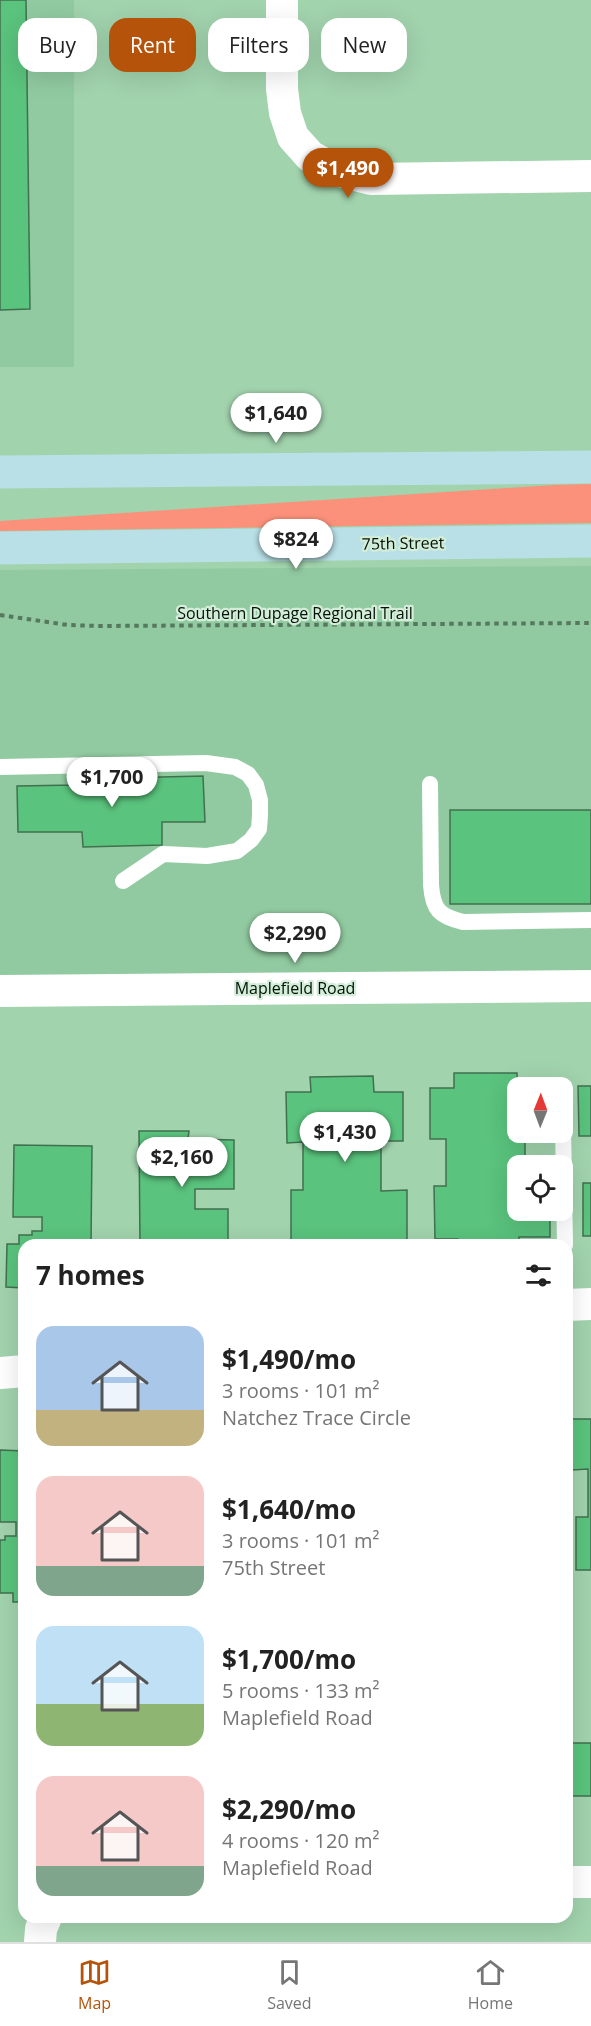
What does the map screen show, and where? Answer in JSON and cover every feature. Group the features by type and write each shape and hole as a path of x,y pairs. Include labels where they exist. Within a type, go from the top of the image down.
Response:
{"main road":[{"path":"0,472 591,467"},
{"name":"75th Street","path":"0,548 591,541"}],"street":[{"path":"282,0 282,89 285,112 293,137 310,156 327,166 371,179 591,176"},
{"name":"Maplefield Road","path":"0,991 591,986"},
{"path":"573,1305 591,1304"},
{"path":"0,1373 18,1372"},
{"path":"573,1882 591,1882"},
{"path":"40,1942 44,1923"}],"lane":[{"path":"0,767 206,763 229,766 248,774 256,785 260,800 259,829 251,840 237,851 207,856 163,854 123,881"},
{"path":"430,784 432,899 437,909 446,917 463,922 591,920"},
{"path":"564,1143 565,1239"}],"path":[{"name":"Southern Dupage Regional Trail","path":"0,615 68,625 100,626 591,622"}],"shaded area":[{"path":"0,0 74,0 74,18 18,18 18,72 74,72 74,367 0,367"},
{"path":"591,484 591,523 0,531 0,521"},
{"path":"591,566 591,982 0,988 0,570"}],"building":[{"path":"0,0 26,0 26,18 18,18 18,72 27,72 30,309 0,310"},
{"path":"118,772 119,778 203,776 205,822 162,822 162,845 83,847 82,832 18,832 17,786 75,785 74,773"},
{"path":"450,810 591,810 591,904 450,904"},
{"path":"454,1073 517,1073 517,1077 507,1077 507,1143 525,1143 525,1155 507,1155 507,1221 550,1221 550,1237 435,1239 434,1186 446,1186 446,1139 430,1139 430,1088 454,1088"},
{"path":"373,1076 374,1092 403,1092 403,1141 381,1141 381,1191 407,1190 407,1239 291,1239 291,1190 303,1190 303,1142 287,1143 286,1092 311,1092 310,1077"},
{"path":"578,1086 591,1086 591,1136 579,1136"},
{"path":"139,1131 189,1131 188,1139 234,1140 234,1189 195,1189 195,1209 228,1209 228,1239 140,1239"},
{"path":"14,1145 92,1146 91,1239 19,1239 19,1235 32,1235 32,1231 42,1231 42,1217 13,1217"},
{"path":"583,1183 591,1183 591,1236 583,1236"},
{"path":"7,1244 18,1244 18,1288 6,1287"},
{"path":"573,1419 591,1419 591,1570 576,1570 576,1517 588,1517 588,1469 573,1470"},
{"path":"0,1450 18,1451 18,1602 13,1602 13,1593 0,1593 0,1540 5,1540 5,1536 16,1536 16,1522 0,1522"},
{"path":"573,1743 591,1743 591,1796 573,1796"}]}
